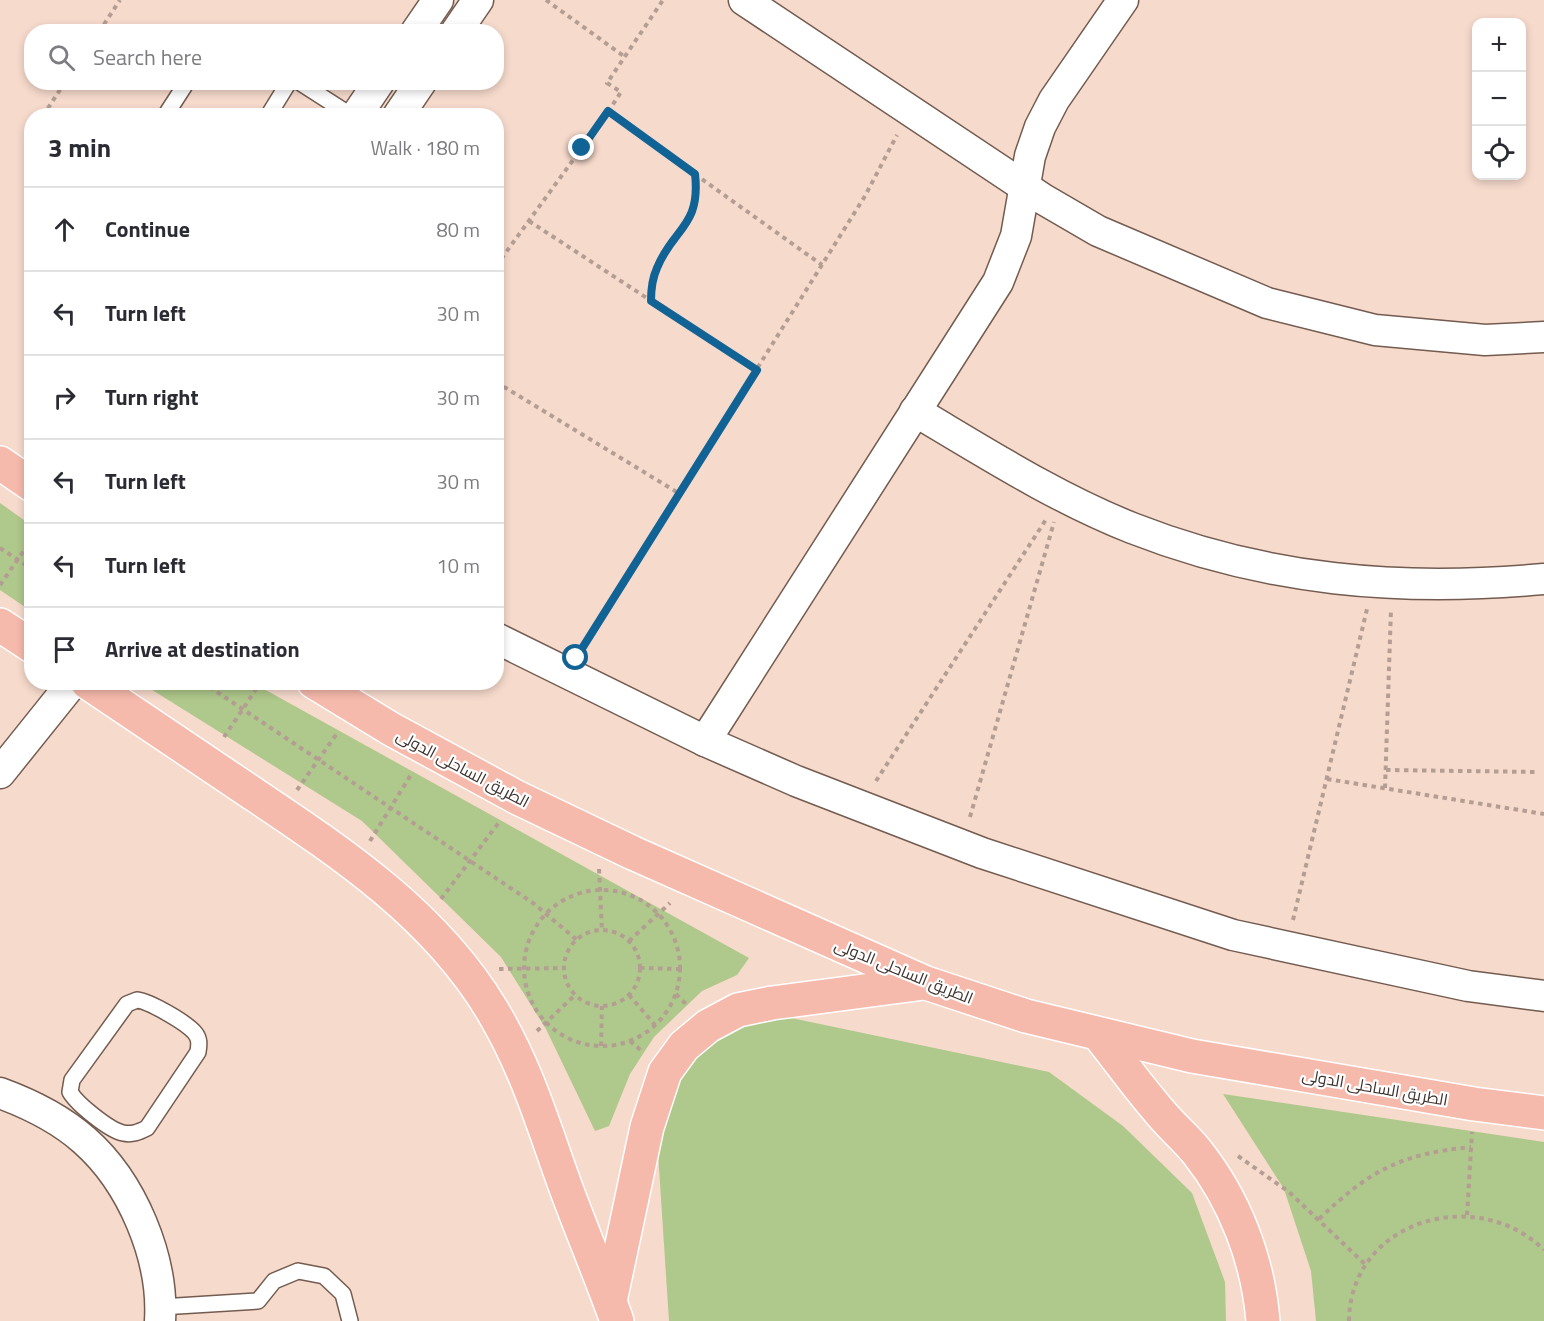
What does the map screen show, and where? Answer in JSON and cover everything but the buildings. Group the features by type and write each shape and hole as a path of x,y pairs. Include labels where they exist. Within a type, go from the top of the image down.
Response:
{"highway":[{"path":"0,463 24,480"},
{"path":"0,625 24,641"},
{"path":"99,690 355,865 394,895 463,969 491,1008 515,1050 537,1100 562,1177 614,1311"},
{"name":"الطريق الساحلى الدولى","path":"327,690 427,749 518,798 597,836 926,983 1026,1016 1192,1056 1474,1104 1544,1113"},
{"path":"614,1311 647,1127 665,1072 684,1046 708,1026 738,1010 772,1003 926,983"},
{"path":"1100,1035 1160,1113 1196,1152 1226,1196 1248,1244 1261,1296 1263,1321"}],"street":[{"path":"422,24 438,0"},
{"path":"462,24 478,0"},
{"path":"744,0 910,111 1098,231 1267,303 1375,330 1485,340 1544,337"},
{"path":"705,741 998,282 1016,236 1033,146 1054,100 1123,0"},
{"path":"360,108 374,90"},
{"path":"403,108 416,90"},
{"path":"915,411 1062,495 1131,528 1221,558 1312,577 1382,583 1503,583 1544,579"},
{"path":"504,642 705,741 860,807 962,846 1154,911 1287,947 1468,986 1544,996"},
{"path":"0,773 67,690"},
{"path":"0,1093 93,1130 125,1188 151,1245 160,1314"}],"lane":[{"path":"170,108 182,90"},
{"path":"273,108 284,90"},
{"path":"312,90 341,108"},
{"path":"136,1000 147,1001 194,1032 199,1042 198,1052 147,1128 135,1134 93,1130 69,1092 72,1080 127,1004 136,1000"},
{"path":"160,1314 258,1301 274,1281 298,1271 324,1276 344,1294 350,1321"}],"path":[{"path":"104,24 120,0"},
{"path":"546,0 624,57"},
{"path":"504,255 621,92 607,83 663,0"},
{"path":"48,108 60,90"},
{"path":"608,111 822,265"},
{"path":"565,674 865,196 910,111"},
{"path":"651,301 656,268 690,219 696,197 695,174"},
{"path":"529,221 757,370"},
{"path":"504,387 680,494"},
{"path":"860,807 1062,495"},
{"path":"962,846 1062,495"},
{"path":"0,548 24,564"},
{"path":"0,585 24,551"},
{"path":"1382,583 1385,788"},
{"path":"1287,947 1326,779 1382,583"},
{"path":"214,690 546,913 577,940"},
{"path":"206,762 256,690"},
{"path":"282,813 355,707"},
{"path":"355,865 427,749"},
{"path":"1386,770 1538,772"},
{"path":"1326,779 1544,814"},
{"path":"422,923 518,798"},
{"path":"597,836 602,931"},
{"path":"629,941 695,880"},
{"path":"601,890 626,893 649,905 658,913 675,939 680,969 674,1000 655,1025 630,1041 601,1046 566,1037 546,1023 530,998 524,969 531,934 546,913 570,896 601,890"},
{"path":"602,931 621,935 629,941 639,958 640,968 638,983 629,995 612,1005 602,1006 587,1003 575,995 565,978 565,968 568,952 577,940 585,935 602,931"},
{"path":"463,969 565,968"},
{"path":"640,968 680,969"},
{"path":"515,1050 575,995"},
{"path":"629,995 655,1025"},
{"path":"601,1046 602,1006"},
{"path":"1467,1215 1474,1104"},
{"path":"1319,1219 1350,1189 1387,1166 1428,1152 1471,1147"},
{"path":"1237,1155 1289,1192 1367,1266"},
{"path":"1349,1321 1353,1299 1367,1266 1387,1244 1410,1227 1447,1215 1467,1215 1508,1225 1527,1235 1544,1250"}],"green space":[{"path":"0,503 24,520 24,606 0,590"},
{"path":"152,690 266,690 749,958 737,975 702,991 654,1037 630,1074 609,1126 595,1131 546,1029 501,957 362,821"},
{"path":"777,1015 1049,1072 1123,1126 1192,1193 1225,1282 1226,1321 669,1321 657,1137 667,1096 690,1055 727,1028"},
{"path":"1223,1094 1544,1142 1544,1321 1316,1321 1311,1271 1284,1189"}],"route":[{"path":"576,658 619,593 757,370 651,301 656,268 664,254 684,231 690,219 697,190 695,174 608,111 582,148"}]}
